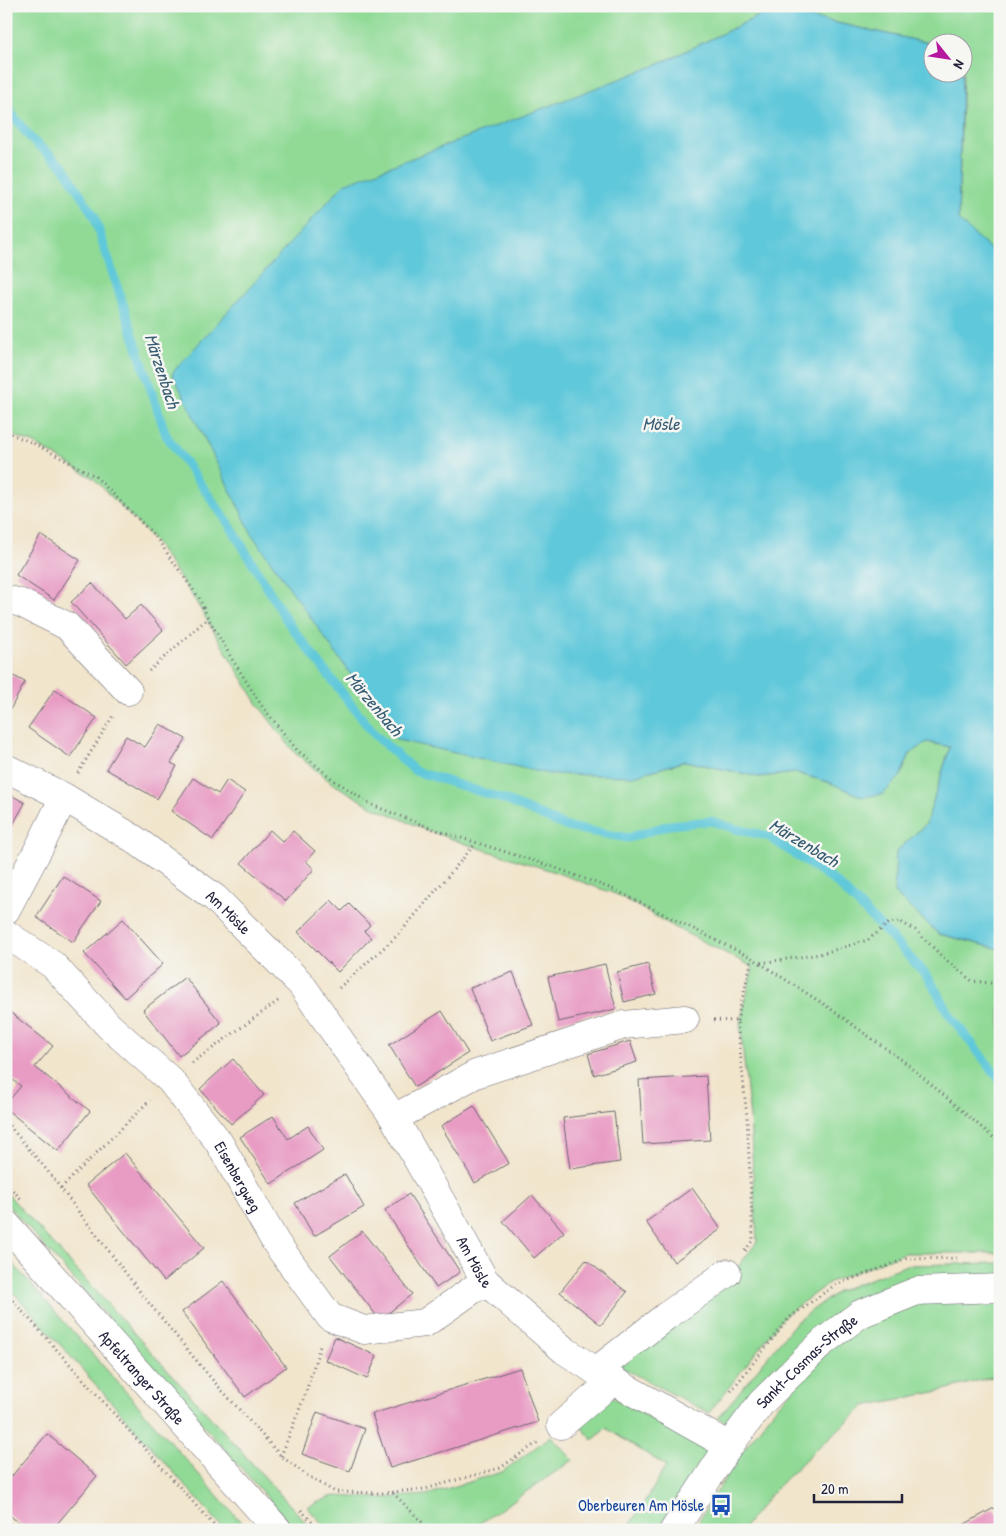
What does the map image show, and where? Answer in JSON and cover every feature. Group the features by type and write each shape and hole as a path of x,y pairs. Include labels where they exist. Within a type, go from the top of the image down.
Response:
{"street":[{"path":"6,600 21,603 67,626 128,691"},
{"name":"Am Mösle","path":"6,768 64,797 134,839 215,898 301,984 394,1118 485,1281 564,1350 605,1376 729,1446"},
{"path":"6,910 64,797"},
{"name":"Eisenbergweg","path":"6,934 53,965 109,1026 170,1080 218,1141 276,1243 330,1317"},
{"path":"394,1118 476,1074 624,1025 685,1019"},
{"name":"Apfeltranger Straße","path":"6,1224 278,1530"},
{"path":"561,1425 605,1376 665,1317 727,1273"},
{"path":"330,1317 364,1330 425,1323 485,1281"},
{"name":"Sankt-Cosmas-Straße","path":"674,1530 729,1446 762,1402 823,1342 860,1314 918,1291 1000,1288"}],"path":[{"path":"6,432 95,476 156,536 199,598 208,618 262,706 297,750 335,781 372,805 430,828 553,867 615,890 752,958 825,1005 906,1063 1000,1143"},
{"path":"317,1008 399,934 476,843"},
{"path":"760,963 820,954 868,940 889,923 899,921 915,930 945,959 972,981 1000,984"},
{"path":"727,1273 753,1240 747,1117 737,1021 752,958"},
{"path":"685,1019 737,1021"},
{"path":"6,1122 46,1169 156,1312 210,1377 281,1456 308,1476 335,1492 393,1493 425,1489 500,1468 561,1425"},
{"path":"6,1293 218,1530"},
{"path":"281,1456 305,1395 330,1317"},
{"path":"393,1493 430,1530"}],"green space":[{"path":"6,6 1000,6 1000,258 958,221 963,82 974,82 974,32 924,32 924,42 773,9 659,64 633,776 686,761 759,777 796,773 828,782 900,777 910,754 927,742 950,747 926,824 896,852 939,934 1000,949 1000,1253 904,1253 830,1282 784,1316 709,1413 615,1364 730,1277 757,1242 750,1118 740,1023 753,967 678,929 618,895 552,871 429,831 371,806 332,783 295,753 259,706 193,597 152,538 93,478 33,443 6,433"},
{"path":"6,1192 312,1530 296,1530 6,1203"},
{"path":"6,1256 248,1530 225,1530 6,1284"},
{"path":"1000,1263 1000,1280 915,1283 730,1426 718,1418 797,1321 839,1291 907,1265"},
{"path":"1000,1299 1000,1375 940,1391 865,1406 815,1450 773,1491 742,1530 693,1530 741,1453 772,1412 831,1348 866,1323 918,1302"},
{"path":"611,1396 709,1452 657,1530 626,1530 666,1466 606,1428 593,1440 579,1425"},
{"path":"551,1436 573,1460 474,1527 462,1530 328,1530 307,1507 333,1496 381,1498 426,1495 502,1472"}],"water":[{"name":"Mösle","path":"773,9 924,42 924,82 962,82 958,220 1000,258 1000,949 939,934 894,893 896,852 926,824 950,747 927,742 910,754 900,777 883,794 863,797 828,782 796,773 759,777 686,761 633,776 549,774 397,740 253,536 172,373 344,184 659,64"}],"building":[{"path":"6,517 13,521 6,531"},
{"path":"41,535 80,560 54,600 16,575"},
{"path":"92,583 125,619 141,605 163,630 126,664 71,602"},
{"path":"6,672 25,682 6,717"},
{"path":"55,689 97,718 70,757 28,728"},
{"path":"160,724 186,739 171,763 177,766 157,799 106,769 126,736 145,747"},
{"path":"193,778 218,794 227,780 245,792 213,840 171,811"},
{"path":"6,792 25,803 11,828 6,825"},
{"path":"270,830 283,842 293,831 315,851 306,861 314,869 286,901 241,863"},
{"path":"63,876 101,901 73,942 36,917"},
{"path":"331,900 342,911 349,904 370,925 364,931 371,938 338,972 298,932"},
{"path":"123,919 163,964 125,998 84,953"},
{"path":"605,964 616,1009 558,1022 548,977"},
{"path":"648,964 656,994 624,1002 617,972"},
{"path":"513,972 533,1025 490,1041 470,988"},
{"path":"185,977 221,1023 179,1056 143,1010"},
{"path":"6,1009 53,1046 35,1067 90,1111 58,1151 6,1109 6,1104 21,1086 6,1075"},
{"path":"442,1011 468,1053 415,1087 389,1045"},
{"path":"630,1041 637,1062 594,1075 588,1054"},
{"path":"233,1059 264,1095 231,1124 200,1089"},
{"path":"706,1076 710,1140 643,1144 639,1080"},
{"path":"474,1106 509,1163 475,1183 441,1126"},
{"path":"614,1112 620,1162 570,1169 563,1118"},
{"path":"273,1116 288,1139 308,1126 323,1150 271,1184 240,1137"},
{"path":"125,1153 204,1248 164,1281 86,1185"},
{"path":"345,1174 364,1207 314,1236 295,1203"},
{"path":"692,1188 721,1229 674,1262 646,1222"},
{"path":"409,1194 460,1272 436,1288 385,1210"},
{"path":"532,1195 564,1232 534,1258 503,1221"},
{"path":"362,1231 412,1294 380,1320 330,1256"},
{"path":"586,1260 627,1292 601,1325 560,1292"},
{"path":"223,1281 286,1367 245,1397 182,1312"},
{"path":"335,1337 377,1356 367,1379 325,1360"},
{"path":"520,1368 538,1422 390,1468 372,1414"},
{"path":"317,1412 365,1429 350,1471 302,1454"},
{"path":"47,1434 97,1476 52,1530 27,1530 6,1512 6,1483"},
{"path":"994,1508 1000,1518 1000,1530 954,1530"}],"waterway":[{"name":"Märzenbach","path":"6,94 11,113 32,140 63,166 94,216 166,435 231,527 289,624 374,734 415,771 503,799 567,827 628,838 669,825 711,821 768,836 837,883 887,933 929,978 949,1014 1000,1080"}],"place":[{"name":"Oberbeuren Am Mösle","path":"721,1505"}]}
